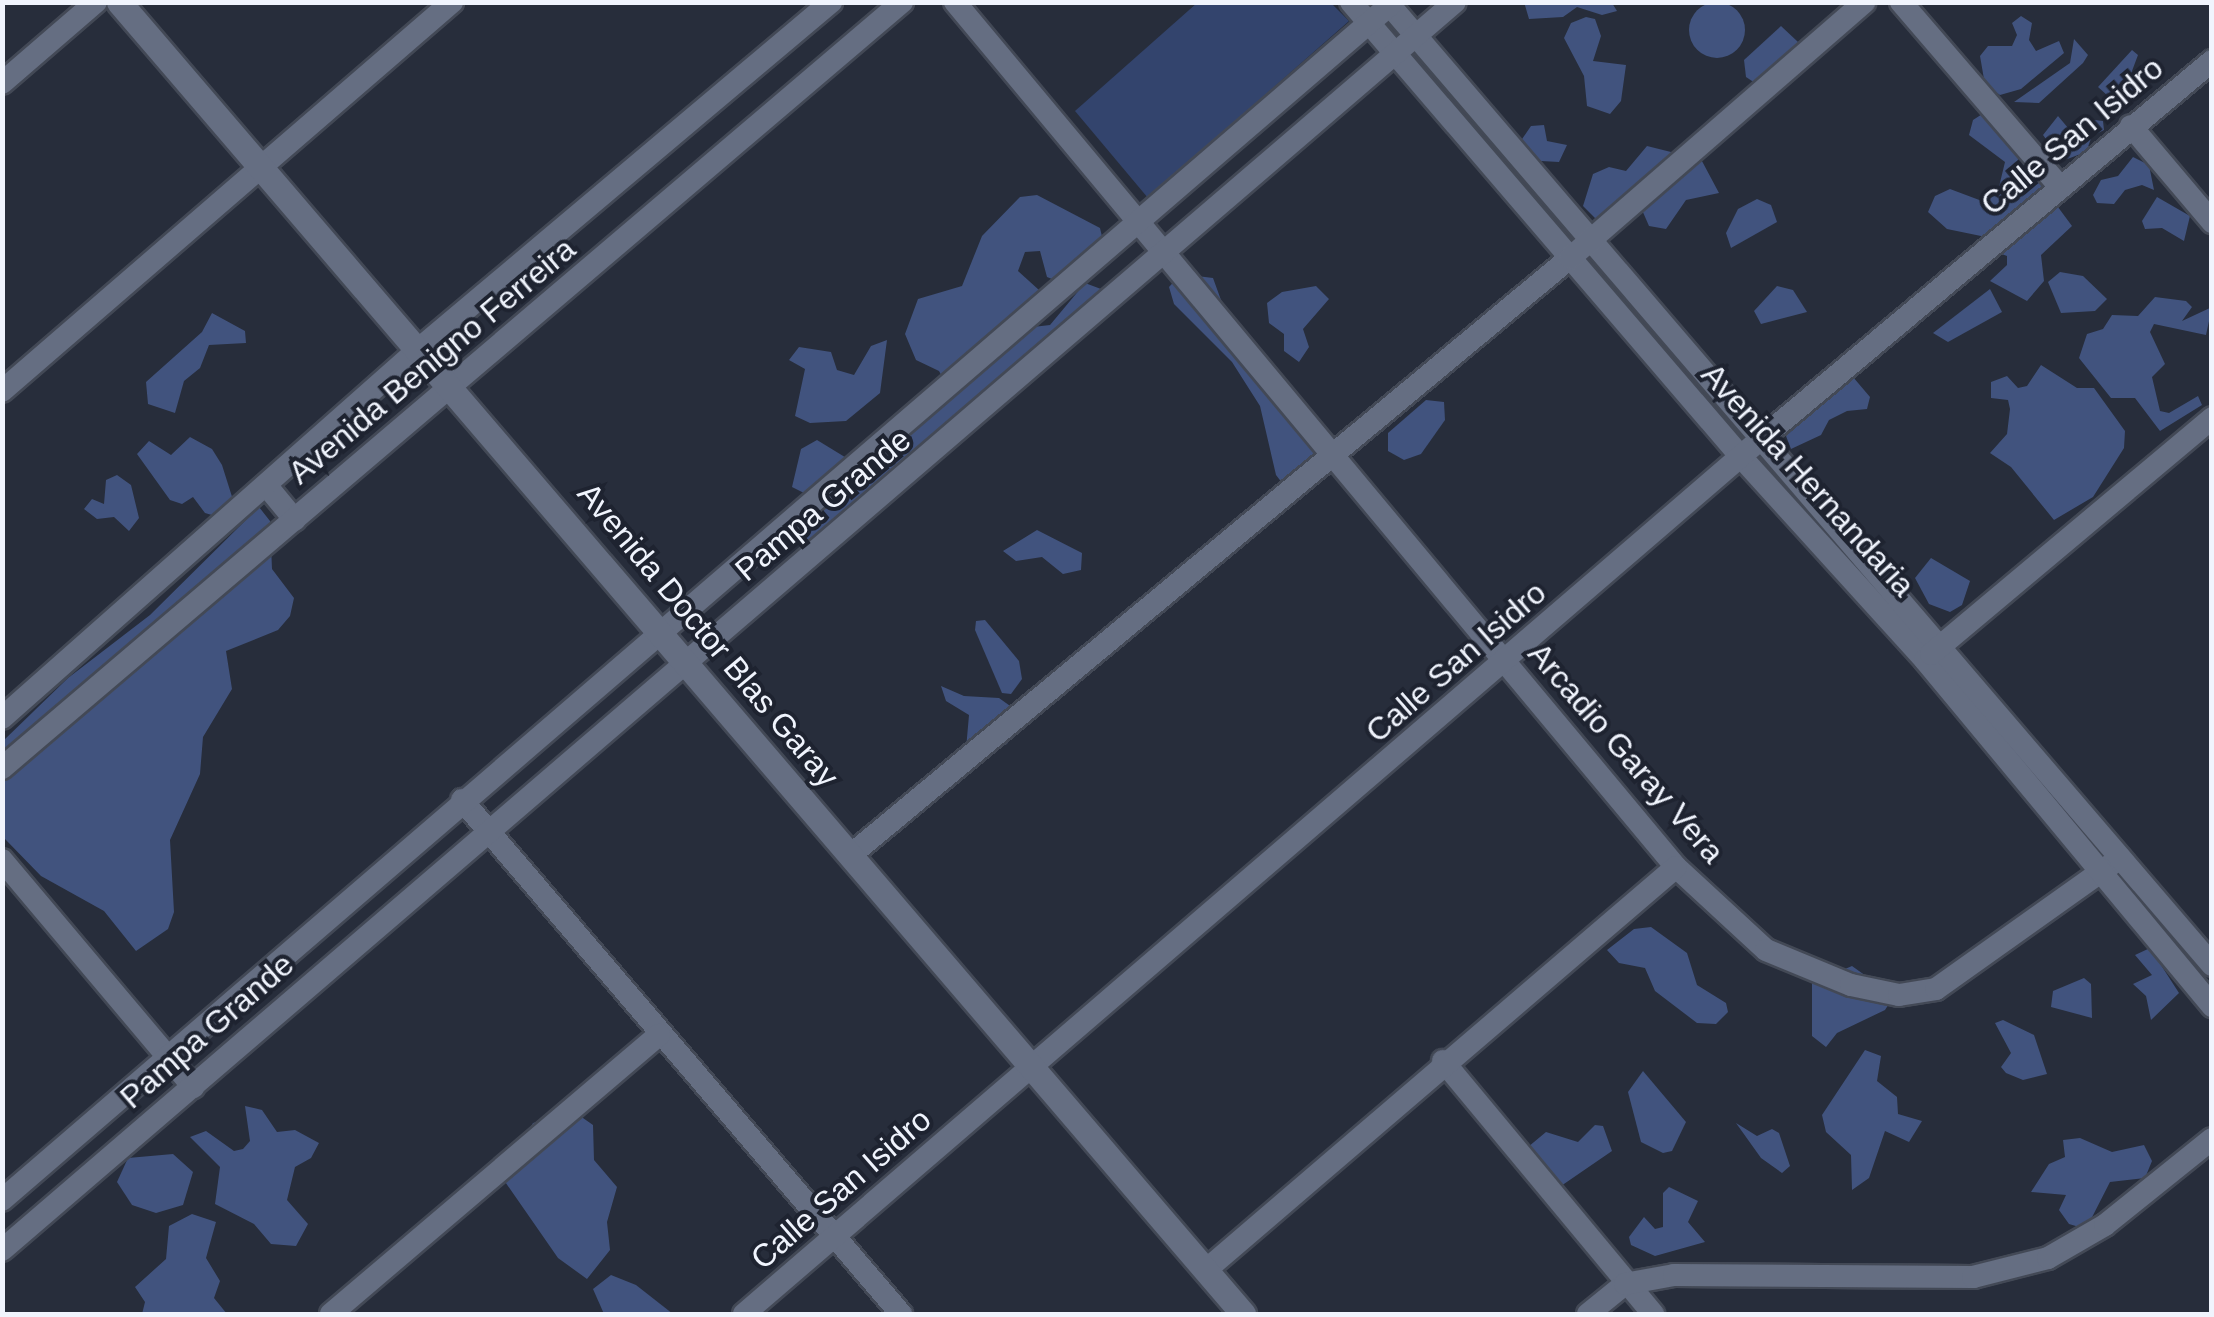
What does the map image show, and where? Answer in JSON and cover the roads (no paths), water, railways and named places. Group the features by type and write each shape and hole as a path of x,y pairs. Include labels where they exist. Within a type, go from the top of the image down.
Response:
{"street":[{"path":"2,83 96,2"},
{"name":"Avenida Doctor Blas Garay","path":"118,2 453,386 1243,1314"},
{"path":"2,391 452,2"},
{"name":"Avenida Benigno Ferreira","path":"2,718 420,349 831,2"},
{"name":"Avenida Benigno Ferreira","path":"2,768 902,2"},
{"name":"Arcadio Garay Vera","path":"955,2 1676,867 1766,950 1851,986 1899,995 1936,988 2120,858"},
{"name":"Avenida Hernandaria","path":"1351,2 1742,458 1933,653 2212,965"},
{"name":"Pampa Grande","path":"2,1250 1166,256 1455,2"},
{"path":"852,854 1570,258 1864,2"},
{"path":"1901,2 2061,188"},
{"name":"Pampa Grande","path":"2,1200 1388,4"},
{"name":"Avenida Hernandaria","path":"1388,4 1761,439 1933,653 2098,874 2212,1006"},
{"name":"Calle San Isidro","path":"744,1314 1761,439 2212,61"},
{"path":"2131,126 2212,222"},
{"path":"1933,653 2212,418"},
{"path":"266,484 295,520"},
{"path":"771,534 799,568"},
{"path":"462,800 901,1314"},
{"path":"2,860 193,1086"},
{"path":"1206,1270 1443,1061 1676,867"},
{"path":"332,1314 659,1035"},
{"path":"1443,1061 1653,1314"},
{"path":"1588,1314 1625,1284 1674,1275 1974,1277 2048,1258 2105,1225 2212,1139"}]}
